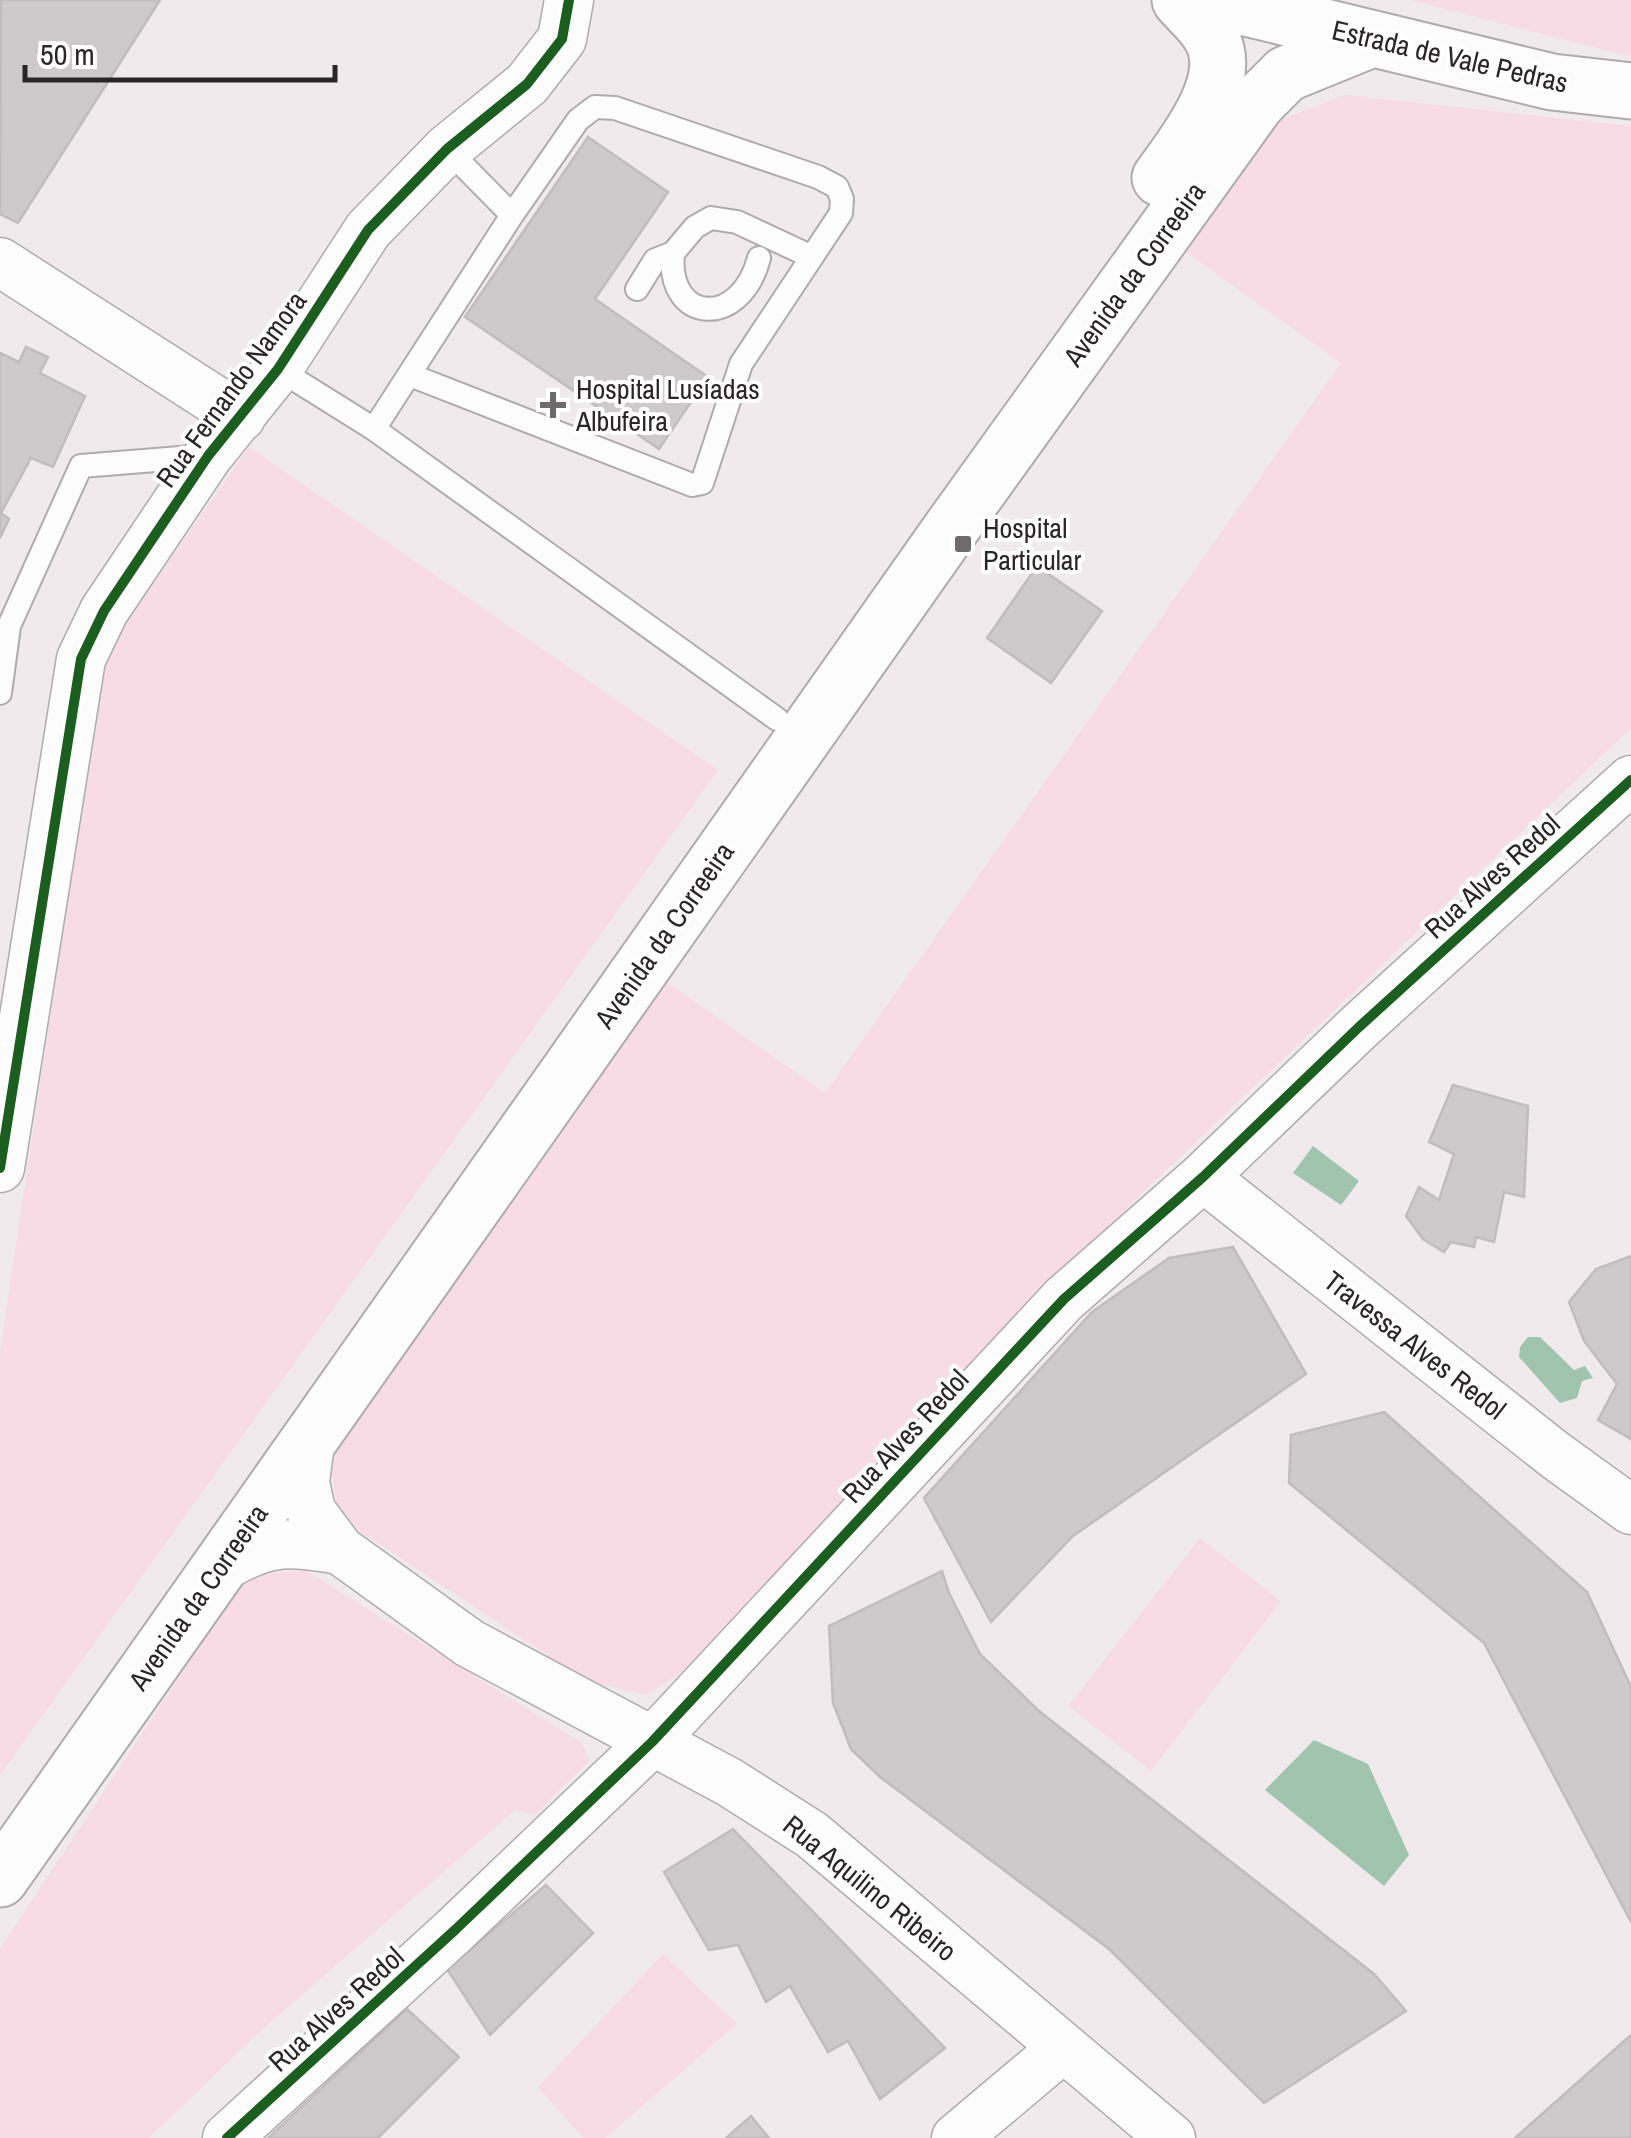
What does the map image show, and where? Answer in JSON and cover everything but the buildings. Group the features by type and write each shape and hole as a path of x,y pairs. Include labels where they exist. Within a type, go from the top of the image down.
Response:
{"main road":[{"name":"Avenida da Correeira","path":"0,1879 217,1548 306,1526 296,1436 778,720 1196,128 1220,72 1212,38 1180,0"},
{"name":"Estrada de Vale Pedras","path":"1212,0 1552,82 1631,92"},
{"name":"Avenida da Correeira","path":"0,1836 217,1548 1258,103 1286,74 1372,39"}],"street":[{"name":"Rua Fernando Namora","path":"0,1168 5,1106 81,659 104,611 208,456 278,369 368,230 447,148 526,84 562,39 569,0"},
{"path":"0,262 241,417"},
{"name":"Rua Alves Redol","path":"227,2138 456,1930 652,1742 1064,1299 1203,1177 1359,1028 1631,780"},
{"name":"Travessa Alves Redol","path":"1203,1177 1554,1455 1631,1510"},
{"name":"Rua Aquilino Ribeiro","path":"306,1526 469,1643 729,1782 812,1835 1171,2138"},
{"path":"956,2138 1063,2048"}],"lane":[{"path":"374,430 512,215 578,120 595,107 615,108 818,177 837,187 842,199 841,212 741,364 702,483 692,484 410,375"},
{"path":"447,148 512,215"},
{"path":"759,258 754,279 744,294 731,305 714,310 699,308 686,299 671,273 674,253 695,227 711,218 722,218 812,257"},
{"path":"637,289 655,260 674,253"},
{"path":"278,369 374,430 778,720"},
{"path":"0,693 9,626 81,466 208,456"}],"shaded area":[{"path":"1411,0 1631,0 1631,55 1620,54"},
{"path":"1345,95 1631,126 1631,728 1144,1191 683,1671 646,1695 585,1680 338,1517 330,1454 667,982 825,1093 1341,363 1183,250 1266,125"},
{"path":"249,447 718,770 0,1775 0,1352 105,652"},
{"path":"1313,1146 1359,1181 1341,1205 1293,1173"},
{"path":"1528,1337 1540,1337 1574,1370 1585,1366 1593,1378 1582,1381 1577,1398 1560,1403 1519,1357 1520,1347"},
{"path":"1200,1538 1281,1601 1151,1771 1068,1706"},
{"path":"305,1570 582,1743 589,1761 535,1815 515,1810 258,2033 149,2138 0,2138 0,1949 246,1576"},
{"path":"1314,1740 1368,1764 1409,1855 1384,1886 1265,1790"},
{"path":"663,1954 737,2024 605,2138 583,2138 538,2087"}],"cycle path":[{"path":"0,1168 81,659 104,611 208,456 278,369 368,230 447,149 527,84 562,39 569,0"},
{"path":"227,2138 455,1930 652,1742 1064,1299 1203,1177 1359,1027 1631,780"}],"place":[{"name":"Hospital Lusíadas Albufeira","path":"553,405"},
{"name":"Hospital Particular","path":"963,544"}]}
